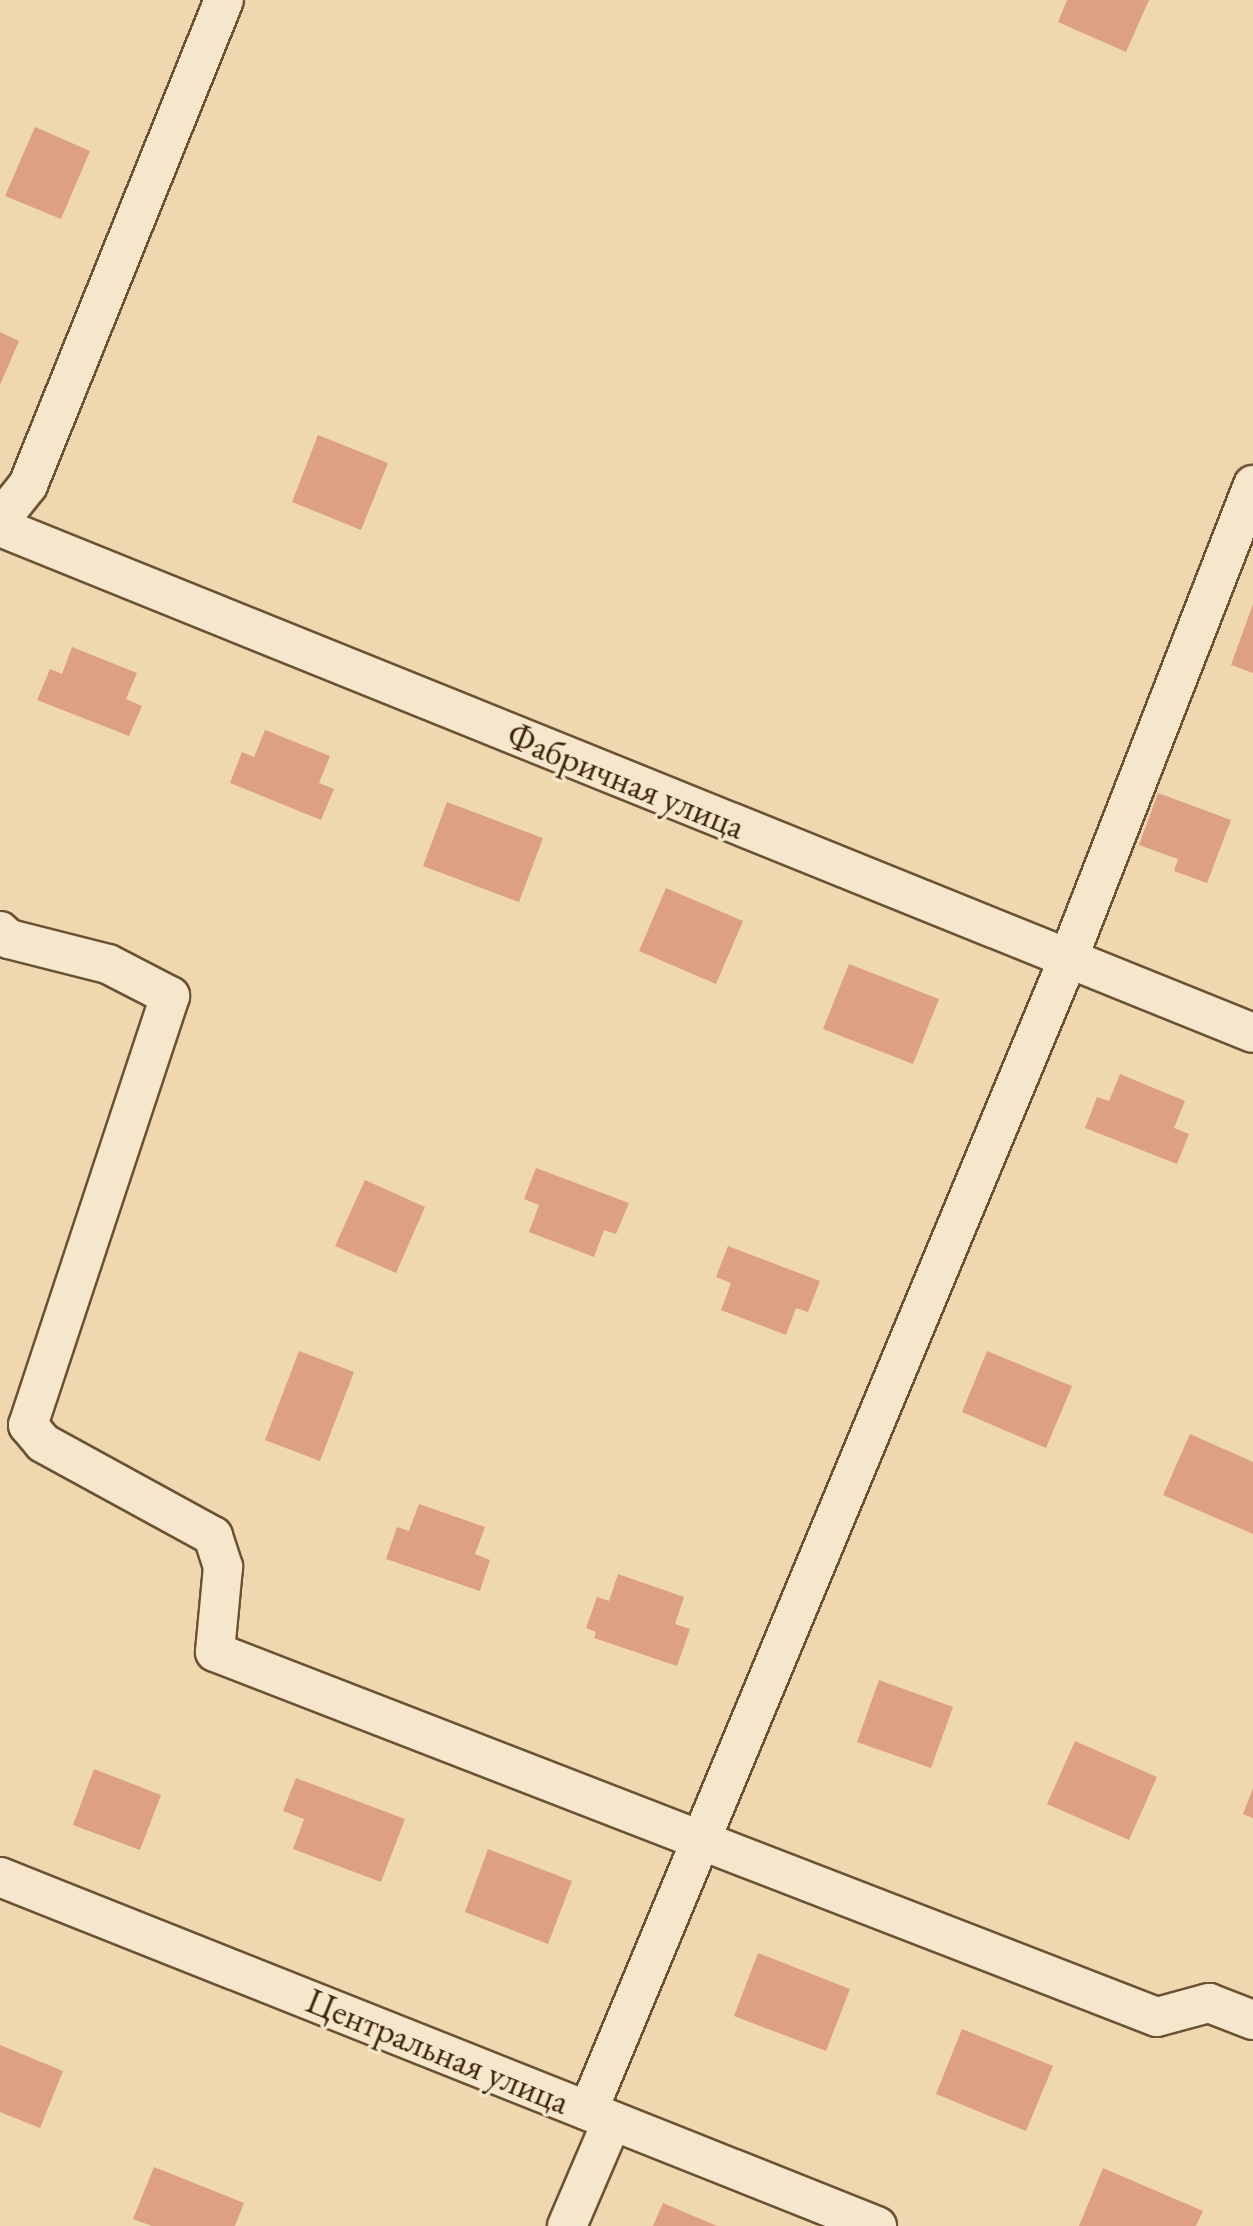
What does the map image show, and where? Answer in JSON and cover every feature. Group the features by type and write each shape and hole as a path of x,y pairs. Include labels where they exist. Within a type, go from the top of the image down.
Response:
{"street":[{"path":"0,520 28,485 224,0"},
{"path":"567,2226 600,2116 700,1843 1068,959 1253,485"},
{"name":"Фабричная улица","path":"0,527 1253,1033"},
{"path":"0,931 9,939 108,964 170,996 28,1425 43,1443 213,1536 223,1567 215,1652 700,1843 1157,2017 1209,2003 1253,2020"},
{"name":"Центральная улица","path":"0,1877 877,2226"}],"building":[{"path":"1067,0 1149,0 1126,52 1058,22"},
{"path":"35,127 90,151 61,219 5,196"},
{"path":"0,332 19,341 0,385"},
{"path":"318,435 388,463 361,530 292,502"},
{"path":"1253,604 1253,673 1231,665"},
{"path":"72,647 137,673 126,699 142,706 129,736 37,700 50,669 62,674"},
{"path":"265,730 330,756 319,783 334,789 321,820 230,783 242,752 254,757"},
{"path":"1158,793 1231,820 1207,883 1174,871 1178,859 1139,845"},
{"path":"447,802 543,838 519,902 423,866"},
{"path":"666,888 743,921 716,984 639,951"},
{"path":"849,964 939,999 913,1064 823,1029"},
{"path":"1120,1074 1185,1101 1174,1128 1189,1134 1177,1164 1085,1128 1097,1097 1109,1101"},
{"path":"536,1168 629,1203 616,1234 604,1230 594,1257 529,1232 539,1205 524,1199"},
{"path":"365,1180 425,1207 396,1273 335,1246"},
{"path":"728,1246 820,1281 808,1312 796,1308 786,1335 721,1310 731,1283 716,1277"},
{"path":"299,1351 354,1372 320,1461 265,1440"},
{"path":"987,1351 1072,1386 1046,1448 962,1412"},
{"path":"1190,1434 1253,1462 1253,1534 1163,1495"},
{"path":"419,1504 485,1527 475,1554 490,1560 480,1591 386,1559 397,1527 409,1531"},
{"path":"618,1574 684,1597 675,1624 690,1629 677,1666 594,1638 596,1632 586,1628 597,1597 609,1601"},
{"path":"879,1680 953,1707 931,1768 857,1742"},
{"path":"1075,1741 1157,1777 1129,1840 1047,1804"},
{"path":"94,1769 161,1795 140,1850 73,1825"},
{"path":"296,1778 405,1819 381,1882 293,1849 304,1819 283,1811"},
{"path":"1253,1788 1253,1818 1243,1814"},
{"path":"488,1849 572,1881 548,1944 465,1912"},
{"path":"758,1953 850,1989 826,2051 734,2016"},
{"path":"962,2029 1053,2066 1026,2131 936,2094"},
{"path":"0,2045 63,2071 40,2128 0,2112"},
{"path":"154,2167 244,2203 235,2226 152,2226 133,2219"},
{"path":"1103,2168 1203,2211 1196,2226 1079,2226"},
{"path":"663,2203 717,2226 653,2226"}]}
